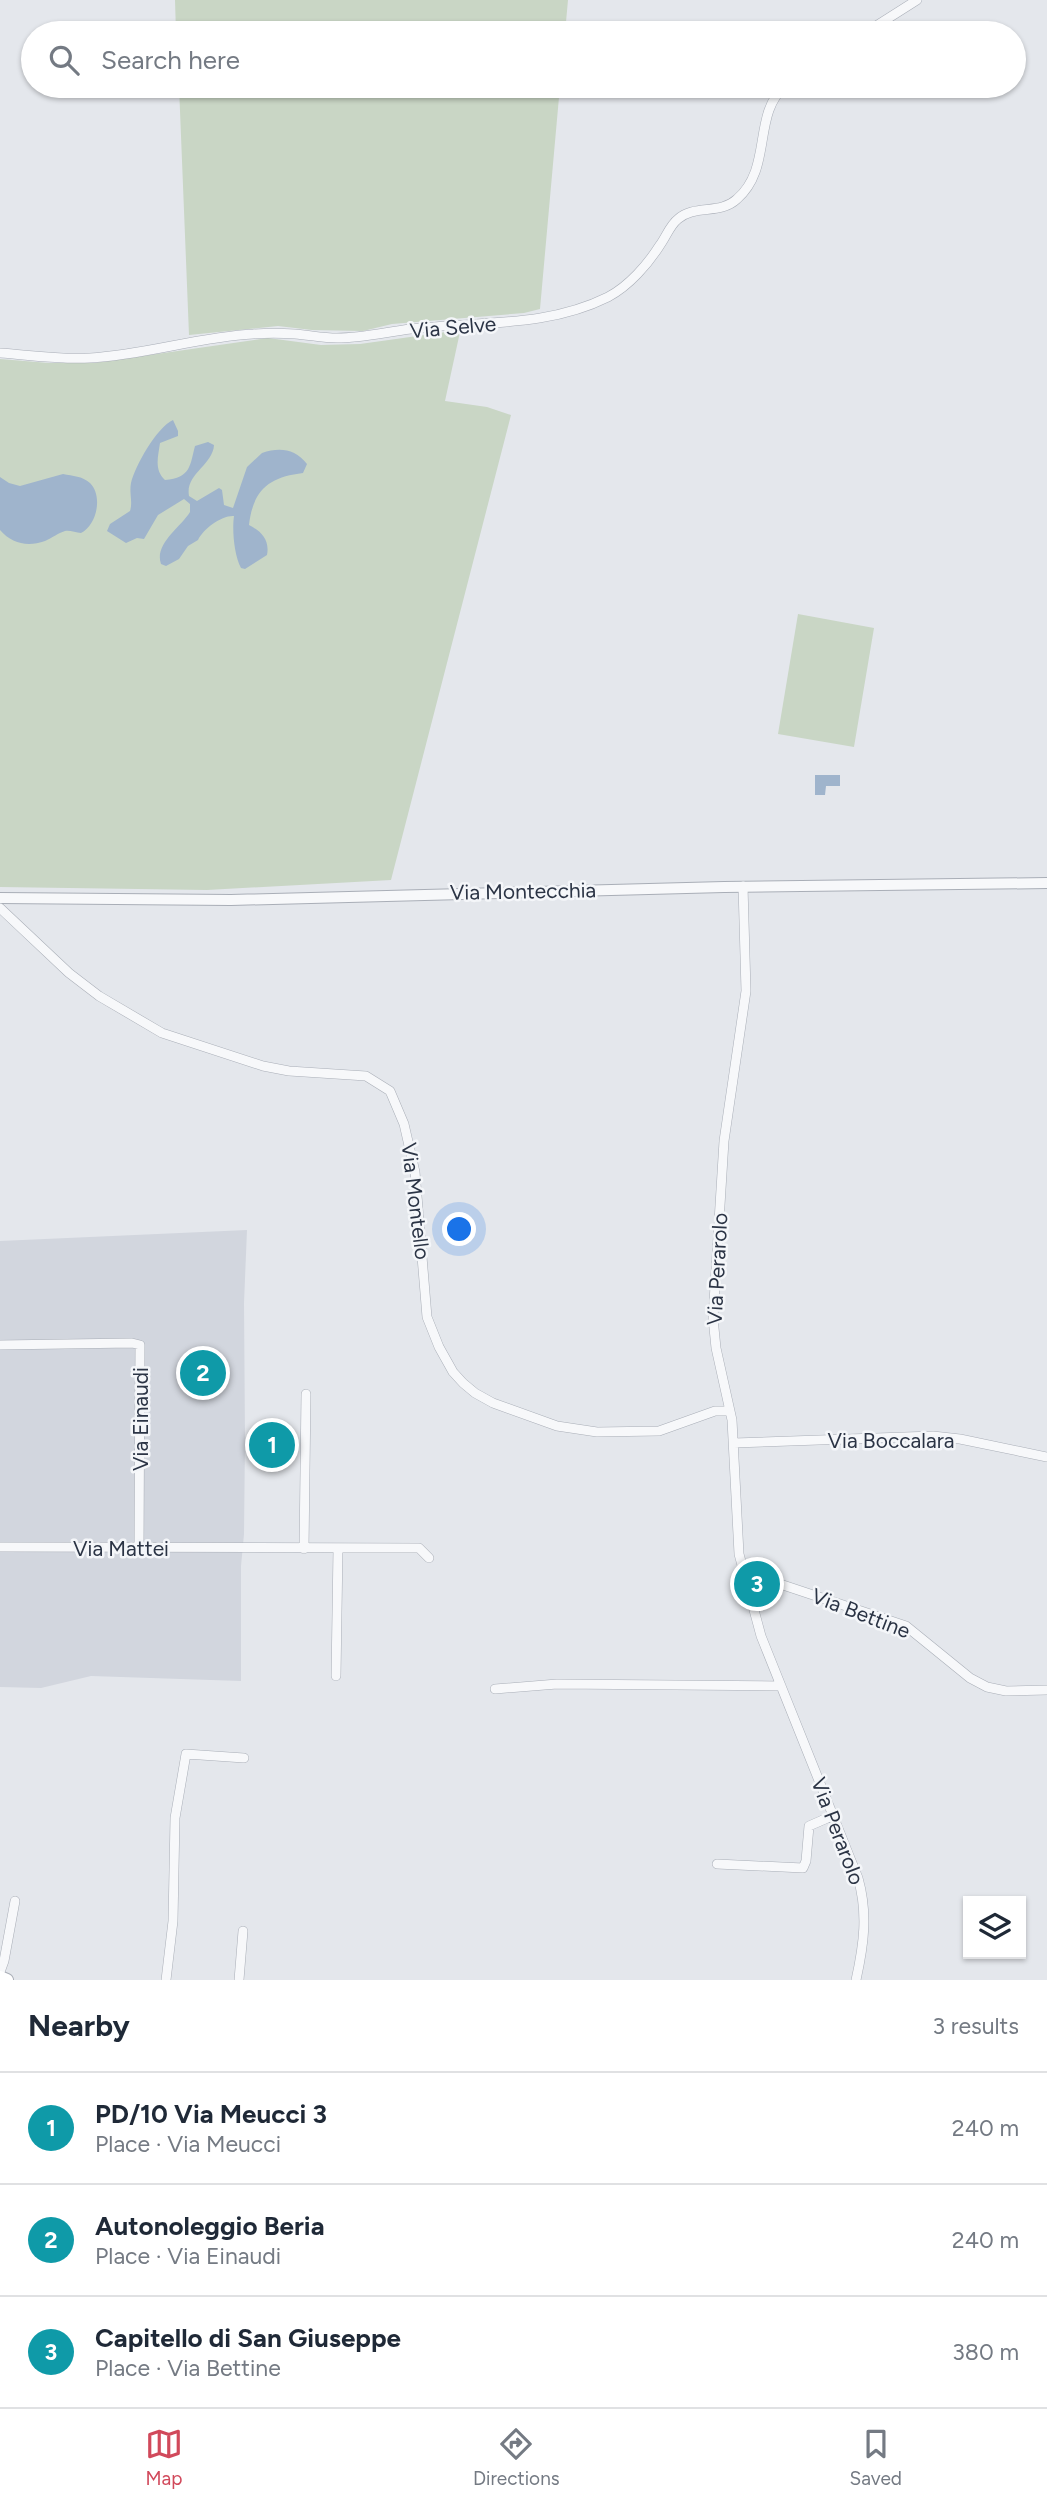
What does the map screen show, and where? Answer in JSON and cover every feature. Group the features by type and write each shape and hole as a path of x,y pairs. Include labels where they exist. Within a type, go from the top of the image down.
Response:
{"main road":[{"path":"0,1978 7,1980"}],"street":[{"path":"884,21 917,0"},
{"name":"Via Selve","path":"0,353 89,358 254,334 293,333 362,338 410,329 541,320 563,315 611,295 631,281 656,251 677,219 692,212 723,208 747,189 761,154 773,98"},
{"name":"Via Montecchia","path":"0,898 231,900 743,886 1047,883"},
{"name":"Via Perarolo","path":"743,886 746,991 724,1141 713,1318 716,1348 734,1443 737,1535 744,1575 761,1636 858,1878 863,1898 864,1938 856,1980"},
{"name":"Via Montello","path":"0,908 68,973 99,996 162,1033 263,1066 289,1071 366,1076 390,1091 404,1124 415,1172 427,1317 453,1372 475,1393 493,1403 557,1426 597,1432 659,1431 715,1411 730,1411"},
{"name":"Via Einaudi","path":"0,1345 140,1345 139,1548"},
{"path":"304,1549 306,1394"},
{"name":"Via Boccalara","path":"734,1443 933,1436 1047,1457"},
{"name":"Via Mattei","path":"0,1547 419,1548 429,1558"},
{"path":"336,1676 338,1549"},
{"name":"Via Bettine","path":"744,1575 765,1578 906,1626 970,1678 987,1687 1006,1691 1047,1690"},
{"path":"495,1689 557,1684 782,1686"},
{"path":"166,1980 173,1921 175,1818 186,1754 244,1758"},
{"path":"716,1864 803,1868 809,1826 832,1816"},
{"path":"0,1972 15,1901"},
{"path":"239,1980 243,1931"}],"shaded area":[{"path":"247,1230 241,1681 91,1676 41,1688 0,1687 0,1241"}],"green space":[{"path":"175,0 568,0 566,21 176,21"},
{"path":"179,98 559,98 540,309 524,313 392,324 363,331 278,326 189,335"},
{"path":"460,332 445,401 487,407 511,415 391,880 207,890 0,887 0,359 94,363 268,338 321,345 360,344"},
{"path":"798,614 874,628 854,747 778,734"}],"water":[{"path":"173,420 178,436 160,443 158,453 158,468 165,480 180,477 185,473 195,446 208,442 214,445 209,458 195,475 189,488 189,496 197,501 219,488 222,490 224,505 233,508 247,467 262,453 275,450 292,452 307,464 303,473 272,482 259,494 249,525 264,537 267,555 245,569 241,568 235,550 234,516 219,520 208,527 179,559 166,566 161,564 164,543 190,512 190,504 184,499 158,515 144,539 137,538 126,543 107,531 110,524 130,511 131,483 137,467 160,430"},
{"path":"63,474 84,479 94,489 96,510 87,529 81,533 65,531 32,544 15,541 0,530 0,477 20,486"},
{"path":"815,775 840,775 840,786 826,786 825,795 815,795"}],"place":[{"name":"Autonoleggio Beria","path":"203,1373"},
{"name":"PD/10 Via Meucci 3","path":"272,1445"},
{"name":"Capitello di San Giuseppe","path":"757,1584"}]}
